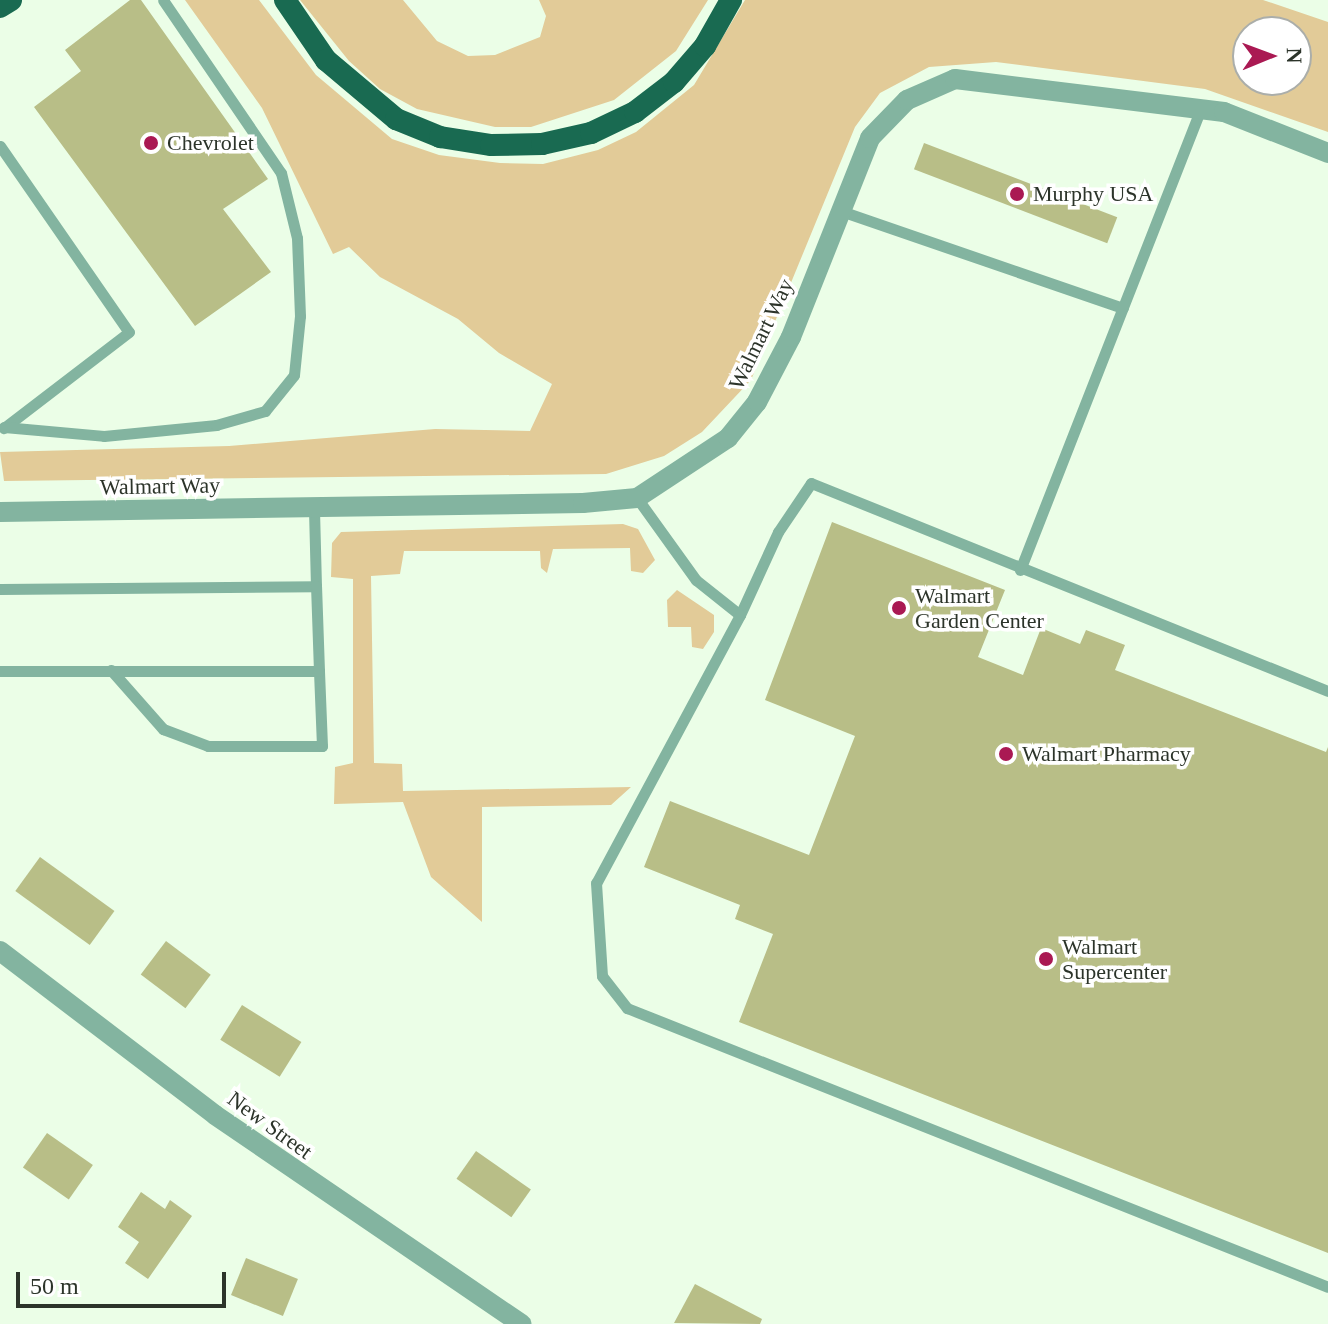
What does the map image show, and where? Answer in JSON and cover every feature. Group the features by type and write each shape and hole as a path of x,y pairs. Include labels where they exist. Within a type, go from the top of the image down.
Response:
{"highway":[{"path":"0,7 11,0"},
{"path":"286,3 326,60 396,119 440,137 503,145 542,144 591,133 635,112 674,82 705,46 731,0"}],"street":[{"name":"Walmart Way","path":"0,512 314,508 637,498 728,438 757,402 791,337 870,138 907,100 955,79 1224,112 1328,153"},
{"name":"New Street","path":"0,951 239,1133 521,1324"}],"lane":[{"path":"2,429 104,436 216,425 265,411 294,375 300,316 297,238 281,173 163,0"},
{"path":"1020,570 1201,109"},
{"path":"0,146 129,332 2,429"},
{"path":"841,211 1123,308"},
{"path":"1328,691 1020,570 811,483 778,532 740,615 596,883 602,976 627,1008 1328,1287"},
{"path":"637,498 696,580 740,615"},
{"path":"111,670 163,729 174,734 208,746 322,746 314,508"},
{"path":"0,589 316,586"},
{"path":"0,671 319,671"}],"shaded area":[{"path":"185,0 259,0 316,75 392,139 439,155 500,163 543,164 598,150 636,132 694,85 745,0 1263,0 1310,16 1232,16 1232,96 1312,96 1312,17 1328,22 1328,132 1205,89 996,62 929,67 880,93 855,127 751,380 702,432 664,456 606,474 4,481 0,452 229,446 435,429 530,431 552,384 499,353 458,319 380,277 349,247 333,254 262,108"},
{"path":"300,0 403,0 437,41 468,56 495,55 540,37 546,16 539,0 708,0 676,51 614,100 531,127 495,127 417,109 380,89 349,61"},
{"path":"623,524 638,529 655,560 643,573 631,571 630,548 553,549 547,573 541,568 540,551 404,551 400,574 371,576 374,763 402,764 403,791 631,787 611,805 482,807 482,922 431,877 403,802 334,804 335,767 353,763 353,579 331,577 332,543 341,532"},
{"path":"677,590 714,615 714,632 703,649 692,647 691,627 668,627 667,600"}],"building":[{"name":"Chevrolet","path":"130,0 141,0 268,179 223,209 271,272 195,326 34,107 81,71 65,50"},
{"name":"Murphy USA","path":"924,143 1117,217 1107,243 914,169"},
{"name":"Walmart Supercenter","path":"832,522 1005,590 978,657 1023,675 1041,628 1080,644 1086,630 1125,645 1115,670 1326,752 1328,747 1328,1253 739,1022 773,934 735,919 740,905 644,867 670,801 809,855 855,736 765,700"},
{"path":"40,857 114,911 90,945 15,891"},
{"path":"166,941 211,975 185,1008 141,975"},
{"path":"242,1005 301,1042 280,1077 220,1040"},
{"path":"47,1133 93,1165 69,1200 23,1167"},
{"path":"476,1151 531,1189 511,1217 456,1179"},
{"path":"141,1192 165,1209 170,1200 192,1216 148,1279 125,1263 139,1242 118,1227"},
{"path":"246,1258 298,1279 283,1316 231,1295"},
{"path":"695,1284 762,1319 760,1324 674,1323"}],"place":[{"name":"Chevrolet","path":"151,143"},
{"name":"Murphy USA","path":"1017,194"},
{"name":"Walmart Garden Center","path":"899,608"},
{"name":"Walmart Pharmacy","path":"1006,754"},
{"name":"Walmart Supercenter","path":"1046,959"}]}
